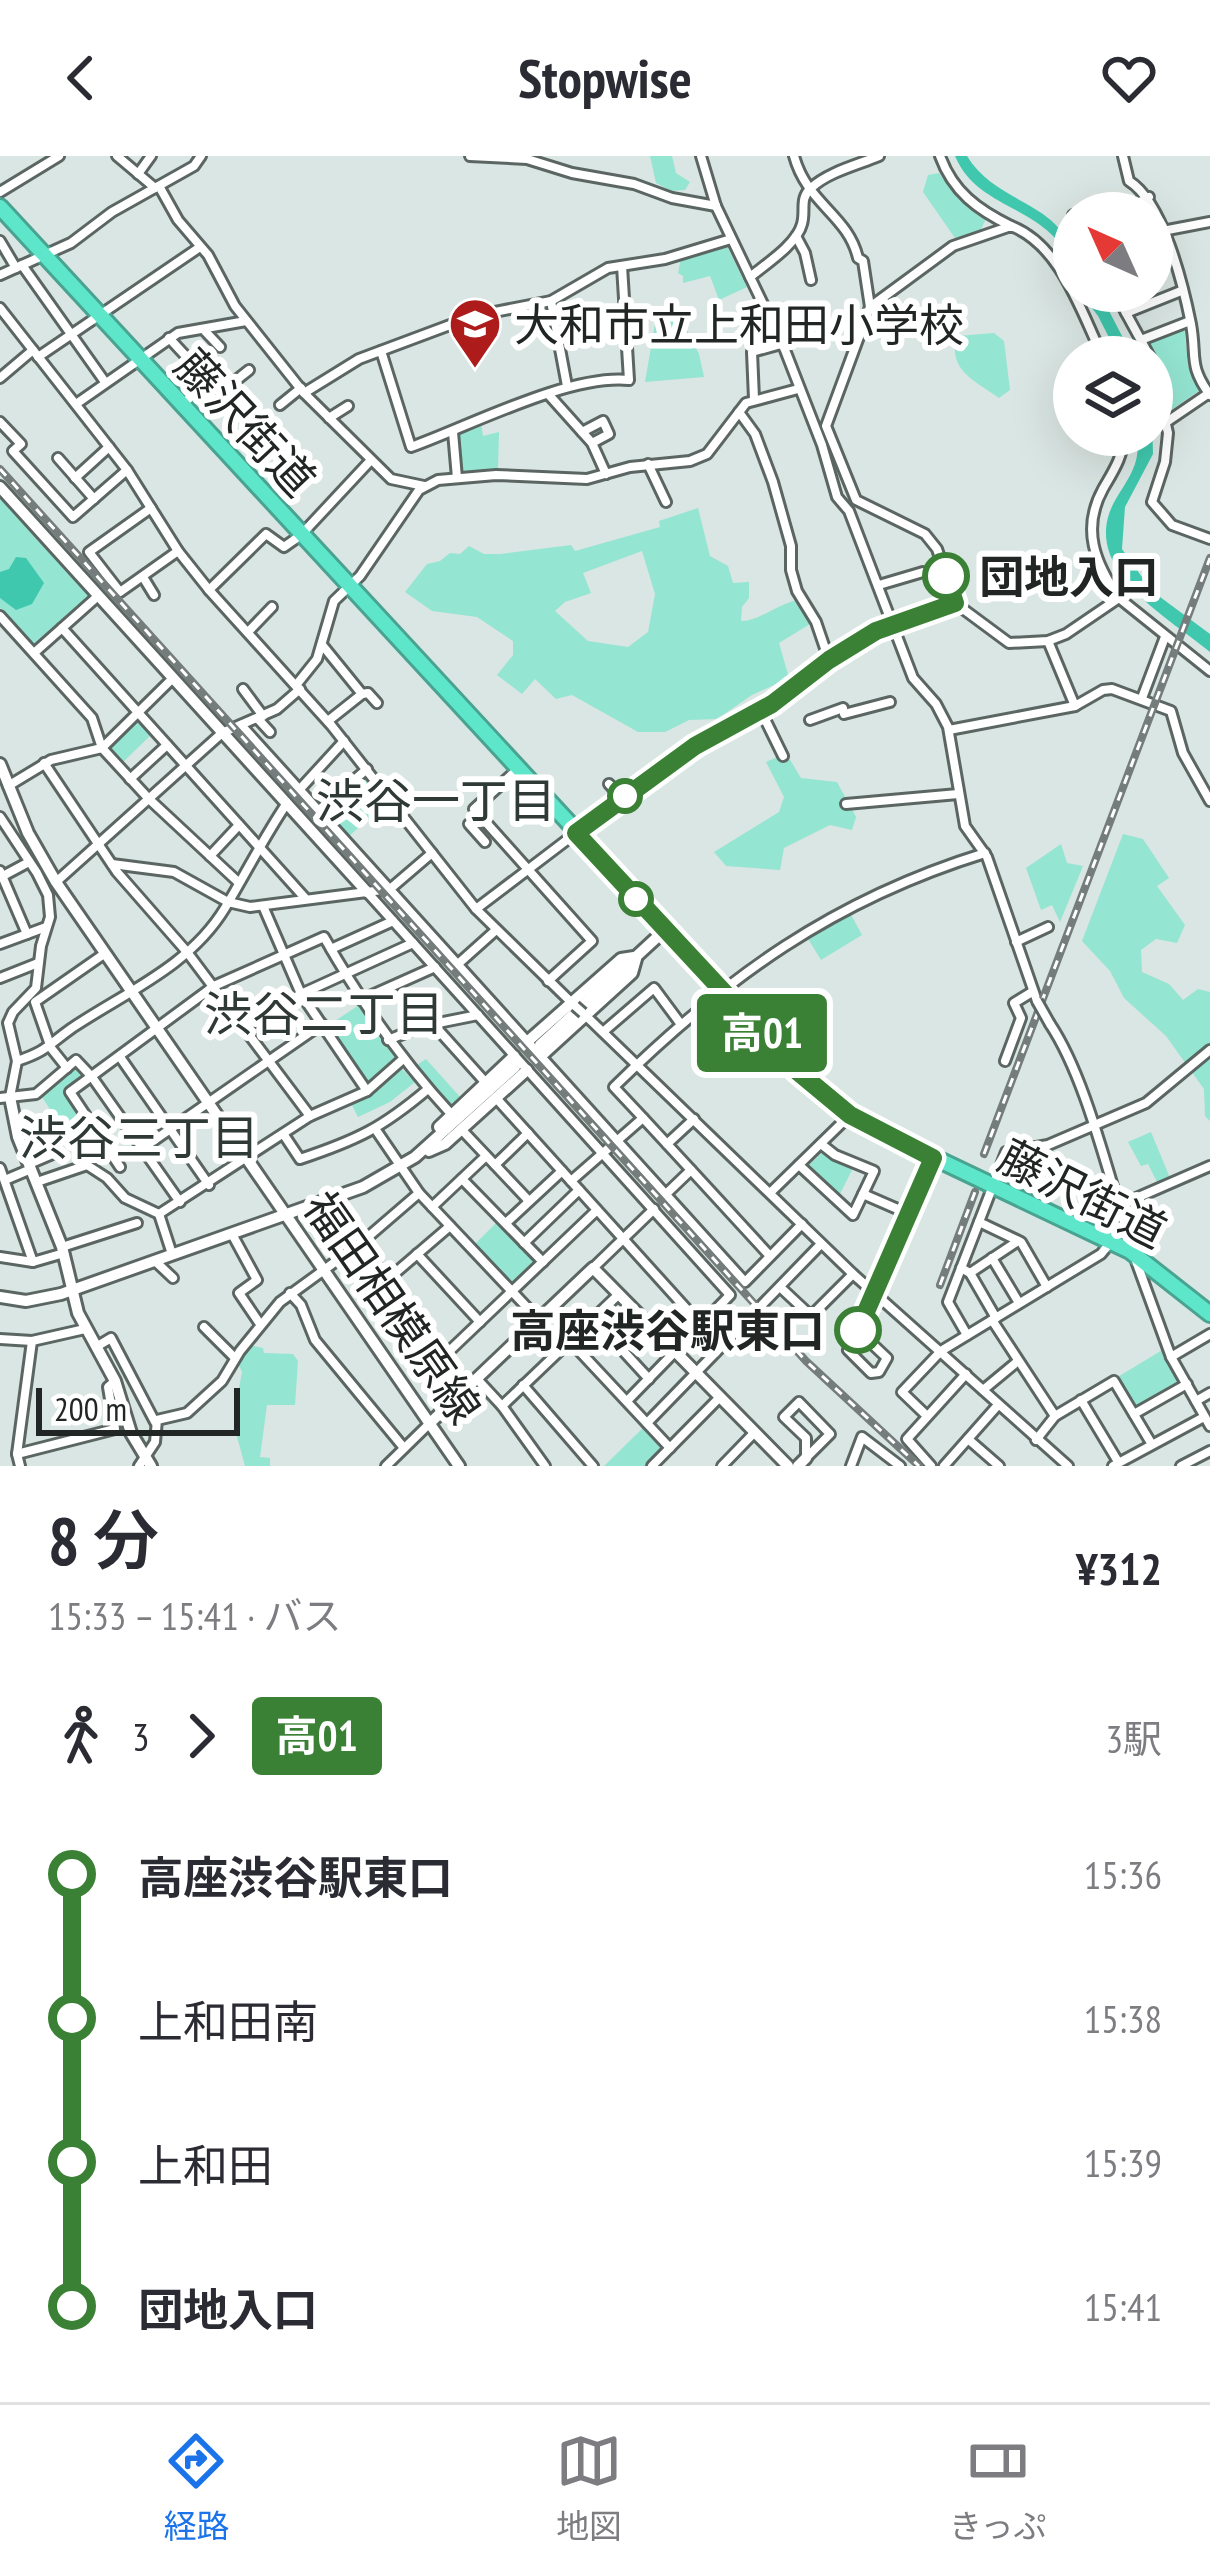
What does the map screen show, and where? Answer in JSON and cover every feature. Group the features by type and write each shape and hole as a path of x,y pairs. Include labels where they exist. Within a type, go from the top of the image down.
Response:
{"highway":[{"name":"藤沢街道","path":"0,207 797,1071 850,1115 1123,1248 1210,1314"}],"street":[{"path":"0,192 59,156"},
{"path":"117,156 157,187 246,320 303,390 398,484 424,486 438,480 496,475 587,478 648,464 690,461 707,454 754,399 798,389"},
{"path":"139,174 151,156"},
{"path":"0,275 71,243 112,212 194,166 201,156"},
{"path":"470,156 527,157 572,173 716,206"},
{"path":"701,156 716,206 782,344 837,497 847,507 916,685 936,704 949,730 965,826 985,854 1035,997 1065,1052 1094,1128 1128,1237 1123,1248 1172,1357 1210,1426"},
{"path":"794,156 808,191 854,240 857,258 863,261 870,307 826,426 856,500 925,535 937,549 955,603 1009,643 1066,634 1118,598"},
{"path":"750,277 796,236 808,191 832,175 879,156"},
{"path":"940,156 951,180 969,201 1031,236 1048,252 1092,336"},
{"path":"1124,156 1130,181 1143,192"},
{"path":"1173,227 1210,222"},
{"path":"870,307 953,246 1011,226"},
{"path":"796,236 811,280"},
{"path":"280,405 359,359 474,316 551,301 589,277 730,239"},
{"path":"0,241 105,382"},
{"path":"0,378 200,247"},
{"path":"1173,261 1190,321 1192,365 1209,394 1173,418"},
{"path":"381,351 411,447 567,386 608,378 629,380 622,266"},
{"path":"1139,336 1126,313 1181,291"},
{"path":"551,301 567,386"},
{"path":"0,308 127,470 178,551 344,740 476,909 821,1244 1064,1465"},
{"path":"76,404 169,338 246,320"},
{"path":"1151,336 1190,321"},
{"path":"202,328 220,347"},
{"path":"169,338 220,393 248,370"},
{"path":"754,399 752,352 782,344"},
{"path":"182,405 208,381"},
{"path":"550,394 592,443 606,474"},
{"path":"328,418 348,406"},
{"path":"739,412 755,434 767,466 791,546 797,592 816,622 829,660"},
{"path":"582,432 604,421 609,434 592,443"},
{"path":"0,422 21,444 13,452 73,517 127,470"},
{"path":"453,432 457,478"},
{"path":"75,478 109,446"},
{"path":"1120,456 1098,500 1091,531 1098,566 1118,598 1210,671"},
{"path":"1166,456 1152,502 1172,525 1210,539"},
{"path":"58,458 94,499"},
{"path":"209,590 266,534 284,547 302,535 371,460"},
{"path":"648,464 666,502"},
{"path":"56,882 222,733 260,717 298,686 323,646 334,602 424,486"},
{"path":"1,490 730,1295 627,1401"},
{"path":"151,508 89,552 120,592 178,551"},
{"path":"879,585 923,572"},
{"path":"143,577 154,595"},
{"path":"34,653 98,596"},
{"path":"476,909 695,746 761,710 829,660 891,623 955,603"},
{"path":"248,632 272,607"},
{"path":"0,616 92,718 102,748 237,882"},
{"path":"62,628 305,898"},
{"path":"1142,698 1165,637"},
{"path":"1048,640 1075,706"},
{"path":"323,646 362,694"},
{"path":"8,786 44,764 102,748 172,678"},
{"path":"243,690 270,732"},
{"path":"949,730 1075,706 1103,690 1120,690 1164,706 1175,718 1183,753 1210,800"},
{"path":"328,722 362,694 368,693 377,703"},
{"path":"810,720 890,702"},
{"path":"761,710 783,756"},
{"path":"241,725 745,1282 802,1224"},
{"path":"300,789 344,740"},
{"path":"130,779 167,745"},
{"name":"福田相模原線","path":"0,764 28,832 56,882 459,1466"},
{"path":"44,764 112,864 188,952 310,1116"},
{"path":"319,810 367,769"},
{"path":"518,769 474,809 592,941 548,981"},
{"path":"609,784 622,798"},
{"path":"846,804 958,794"},
{"path":"16,1061 50,1048 188,952 228,902 287,803"},
{"path":"0,817 48,896 36,988 8,1023 16,1061 5,1098 63,1250 85,1329 115,1381 145,1464"},
{"path":"469,824 485,842"},
{"path":"477,833 488,824"},
{"path":"210,856 239,825"},
{"path":"112,864 174,872 228,902 263,906 390,889 432,854"},
{"path":"770,1256 614,1087 680,1023 761,961 836,913 937,869 985,854"},
{"path":"27,934 1,875 29,862"},
{"path":"0,910 15,904"},
{"path":"263,906 301,994 367,1091"},
{"path":"331,949 393,921"},
{"path":"0,944 47,927"},
{"path":"1016,942 1048,927"},
{"path":"458,964 496,930"},
{"path":"536,1048 665,930"},
{"path":"120,1167 70,1092 214,986 324,937 402,1060 452,1115"},
{"path":"245,1028 301,994 413,943"},
{"path":"67,1068 50,1048 35,1002 104,954"},
{"path":"536,1048 621,959 637,956"},
{"path":"536,1048 632,974 637,956"},
{"path":"0,978 38,963"},
{"path":"361,1000 435,968"},
{"path":"603,1032 654,988 680,1023"},
{"path":"1005,1061 1022,1018 1014,1003 1035,997"},
{"path":"388,1040 478,1015"},
{"path":"143,1148 322,1024"},
{"path":"433,1024 486,1083"},
{"path":"797,1071 817,1052 803,1036"},
{"path":"967,1335 947,1302 965,1270 1006,1152 1048,1145 1153,1099 1210,1050"},
{"path":"120,1057 209,1185"},
{"path":"5,1098 36,1094 76,1060 180,1202"},
{"path":"160,1214 310,1116 367,1091 402,1060"},
{"path":"415,1157 430,1135 486,1083 519,1064"},
{"path":"415,1157 445,1144 496,1098 519,1064"},
{"path":"0,1298 26,1301 73,1290 354,1191 415,1157 519,1064"},
{"path":"284,1135 300,1159 357,1141 428,1089"},
{"path":"496,1098 701,1325"},
{"path":"770,1192 850,1115"},
{"path":"571,1181 643,1118"},
{"path":"667,1144 694,1119"},
{"path":"461,1129 529,1201"},
{"path":"376,1130 418,1193 539,1320"},
{"path":"495,1165 528,1133"},
{"path":"22,1146 42,1136"},
{"path":"799,1165 853,1215 874,1172 820,1144"},
{"path":"2,1181 57,1152"},
{"path":"432,1207 486,1156"},
{"path":"862,1324 886,1358 879,1372 871,1373 848,1350 933,1158"},
{"path":"37,1182 87,1165 125,1198 160,1214 173,1255"},
{"path":"1118,1206 1210,1166"},
{"path":"0,1168 33,1262"},
{"path":"666,1194 691,1170"},
{"path":"505,1223 562,1171"},
{"path":"462,1179 542,1262"},
{"path":"524,1243 579,1190"},
{"path":"155,1422 187,1413 222,1382 260,1324 290,1293 361,1243 418,1193"},
{"path":"863,1195 909,1214"},
{"path":"390,1465 654,1209"},
{"path":"441,1359 597,1210"},
{"path":"979,1222 1018,1241 1047,1287"},
{"path":"0,1257 33,1262 137,1223"},
{"path":"387,1280 450,1226"},
{"path":"232,1234 257,1280 239,1293 260,1324"},
{"path":"965,1270 1018,1241"},
{"path":"361,1243 464,1392"},
{"path":"647,1423 821,1244"},
{"path":"928,1416 902,1392 941,1351 1101,1254 1123,1248"},
{"path":"417,1254 480,1322"},
{"path":"992,1258 1019,1304"},
{"path":"154,1261 173,1278"},
{"path":"592,1268 788,1466"},
{"path":"965,1270 1055,1416"},
{"path":"780,1287 811,1316 853,1274"},
{"path":"290,1293 301,1305 315,1340 404,1448"},
{"path":"502,1406 618,1295"},
{"path":"593,1318 649,1379"},
{"path":"204,1327 235,1358"},
{"path":"0,1339 32,1341 85,1329"},
{"path":"1172,1357 1210,1334"},
{"path":"95,1347 111,1338 155,1422 155,1442 145,1464"},
{"path":"853,1342 869,1340"},
{"path":"20,1466 16,1454 32,1341"},
{"path":"570,1341 670,1448"},
{"path":"983,1390 1018,1361"},
{"path":"931,1466 907,1439 966,1374"},
{"path":"477,1379 545,1466"},
{"path":"16,1454 115,1429 108,1387 115,1381"},
{"path":"1036,1439 1055,1416 1114,1381 1151,1443"},
{"path":"1134,1414 1186,1384"},
{"path":"523,1385 593,1466"},
{"path":"1196,1401 1210,1393"},
{"path":"652,1466 719,1398"},
{"path":"1081,1400 1116,1463 1204,1417"},
{"path":"802,1462 820,1444 830,1434 799,1402 784,1417 806,1438 820,1444"},
{"path":"944,1466 998,1405"},
{"path":"722,1466 754,1433"},
{"path":"850,1466 862,1437 886,1463 900,1466"},
{"path":"802,1462 806,1438"},
{"path":"968,1439 999,1466"},
{"path":"1181,1466 1210,1451"}],"shaded area":[{"path":"650,156 672,156 676,173 690,182 685,190 671,191 656,183"},
{"path":"955,156 967,156 997,187 1049,218 1053,236 987,194"},
{"path":"939,173 958,198 986,219 980,231 955,238 923,192 928,175"},
{"path":"726,244 747,287 719,300 710,276 683,283 678,273 681,258"},
{"path":"1095,312 1110,312 1122,336 1108,336"},
{"path":"656,318 681,318 699,354 704,377 645,382"},
{"path":"1184,325 1188,366 1200,390 1173,409 1173,336 1157,336"},
{"path":"994,333 1004,341 1010,390 999,398 965,373 955,348 957,336"},
{"path":"481,423 483,436 499,432 498,469 460,472 456,431"},
{"path":"1136,456 1152,456 1125,507 1122,549 1152,591 1210,634 1210,652 1138,594 1111,557 1106,536 1109,514"},
{"path":"5,495 95,597 36,648 0,608 0,500"},
{"path":"698,508 710,556 728,566 733,583 749,582 741,621 797,600 810,624 779,643 789,678 717,719 689,720 665,732 638,732 572,695 556,699 535,679 522,694 497,675 513,655 513,641 477,617 432,611 405,592 427,564 450,553 460,554 469,546 484,554 571,545 575,551 660,527 659,521","holes":["642,551 655,594 648,632 628,647 588,641 555,611 591,593 583,573"]},
{"path":"16,557 26,558 44,583 32,604 16,610 0,598 0,572 9,569"},
{"path":"138,718 152,734 121,764 110,747"},
{"path":"786,753 801,778 837,782 856,817 852,830 830,825 784,848 780,870 726,866 714,852 779,812 784,797 766,762"},
{"path":"367,774 388,801 347,838 324,808"},
{"path":"1123,834 1143,839 1169,878 1157,886 1185,925 1177,943 1156,939 1141,950 1142,972 1169,984 1183,1000 1198,989 1210,992 1210,1121 1205,1116 1204,1089 1166,1036 1124,998 1110,971 1082,941"},
{"path":"1061,844 1067,863 1083,866 1060,922 1052,905 1041,910 1026,868"},
{"path":"848,909 862,935 821,960 805,934"},
{"path":"359,1005 395,1058 366,1085 326,1027"},
{"path":"426,1059 460,1097 449,1108 412,1068"},
{"path":"77,1066 86,1080 64,1095 97,1141 78,1152 42,1097"},
{"path":"402,1069 415,1082 390,1102 358,1117 351,1103 376,1092"},
{"path":"1151,1132 1170,1178 1158,1184 1128,1142"},
{"path":"1051,1147 1062,1169 1043,1177 1035,1159 1027,1160 1025,1153"},
{"path":"822,1153 853,1168 837,1200 806,1168"},
{"path":"496,1223 535,1263 512,1287 472,1247"},
{"path":"249,1345 263,1348 264,1353 293,1354 298,1361 295,1405 267,1405 260,1457 270,1458 270,1466 245,1466 236,1433 242,1372 237,1361"},
{"path":"1164,1349 1181,1383 1134,1410 1116,1378"},
{"path":"644,1427 665,1448 647,1466 604,1466"}],"railway":[{"path":"0,469 806,1361 919,1466"},
{"path":"984,1154 1210,558"},
{"path":"940,1285 975,1192"}],"bus line":[{"name":"高01","path":"858,1330 933,1158 850,1115 797,1071 576,833 695,746 772,704 876,631 955,603 946,576"}],"place":[{"name":"大和市立上和田小学校","path":"475,370"},
{"name":"団地入口","path":"946,576"},
{"name":"高座渋谷駅東口","path":"858,1330"}],"district":[{"name":"渋谷一丁目","path":"436,800"},
{"name":"渋谷二丁目","path":"324,1013"},
{"name":"渋谷三丁目","path":"139,1137"}]}
